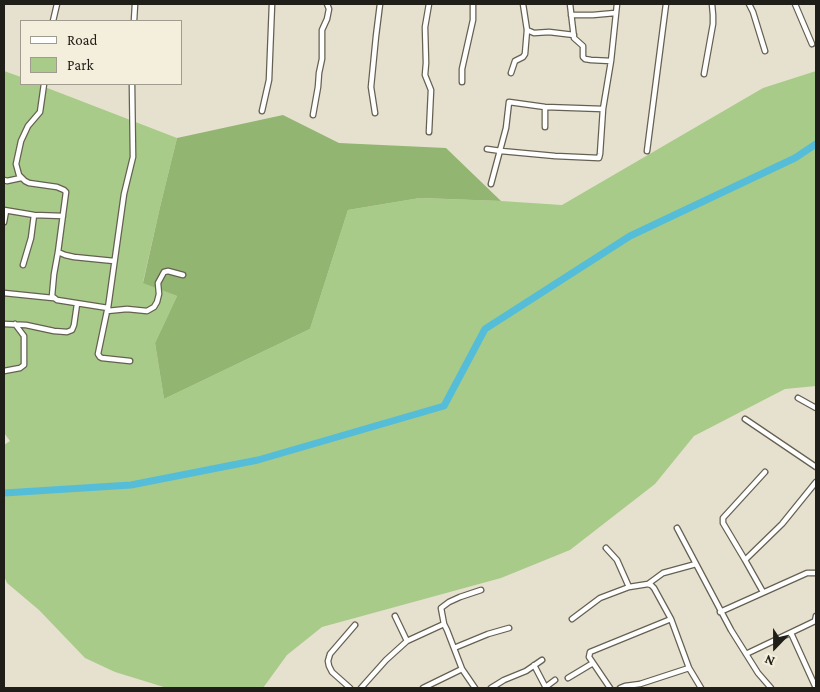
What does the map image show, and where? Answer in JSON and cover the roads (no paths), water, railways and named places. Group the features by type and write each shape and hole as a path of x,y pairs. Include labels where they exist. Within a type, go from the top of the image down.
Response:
{"street":[{"path":"53,20 57,4"},
{"path":"134,20 135,4"},
{"path":"262,111 269,80 272,4"},
{"path":"313,115 322,59 322,30 329,9 327,4"},
{"path":"375,113 371,87 380,4"},
{"path":"429,4 425,27 425,75 432,90 429,132"},
{"path":"462,82 462,69 473,20 474,4"},
{"path":"510,73 515,61 525,54 527,30 523,4"},
{"path":"570,4 574,38 583,46 584,59 611,61"},
{"path":"487,149 599,158 603,109 611,61 617,4"},
{"path":"647,151 666,4"},
{"path":"704,74 713,24 712,4"},
{"path":"749,4 765,51"},
{"path":"795,4 812,44"},
{"path":"571,15 615,13"},
{"path":"527,30 534,33 549,32 574,35"},
{"path":"44,85 40,112 28,126 21,141 16,164 21,178 29,183 58,187 66,192 51,293 53,298"},
{"path":"130,362 102,358 98,354 107,310 124,194 133,157 132,85"},
{"path":"491,184 501,151 509,102 603,109"},
{"path":"545,106 545,127"},
{"path":"4,180 21,178"},
{"path":"4,222 5,210 34,215 63,216"},
{"path":"23,265 31,238 34,215"},
{"path":"58,252 74,257 114,261"},
{"path":"4,293 53,298 107,310 148,311 154,308 159,294 158,283 164,272 168,271 183,276"},
{"path":"4,324 26,325 54,332 67,332 72,330 74,325 77,304"},
{"path":"4,371 20,368 24,365 24,336 15,324"},
{"path":"798,398 816,408"},
{"path":"745,419 816,467"},
{"path":"763,592 723,524 723,518 766,472"},
{"path":"745,560 782,524 816,482"},
{"path":"677,528 720,612 758,673 771,688"},
{"path":"606,548 617,560 629,587"},
{"path":"572,619 600,598 629,587 648,584 662,573 696,564"},
{"path":"720,612 807,573 816,574"},
{"path":"648,584 654,588 671,620 689,668 701,688"},
{"path":"475,688 462,669 444,624 441,608 460,597 481,590"},
{"path":"395,616 407,641"},
{"path":"746,654 816,619"},
{"path":"610,688 589,657 590,652 671,620"},
{"path":"361,688 386,660 407,641 444,624"},
{"path":"350,688 332,672 328,661 330,654 355,625"},
{"path":"454,648 488,634 509,628"},
{"path":"791,633 816,688"},
{"path":"491,688 504,680 526,671 542,660"},
{"path":"568,678 593,663"},
{"path":"534,665 546,688 555,680"},
{"path":"620,688 640,684 689,668"},
{"path":"423,688 462,669"}],"waterway":[{"path":"4,493 131,485 258,460 444,406 485,329 630,236 795,158 816,144"}]}
